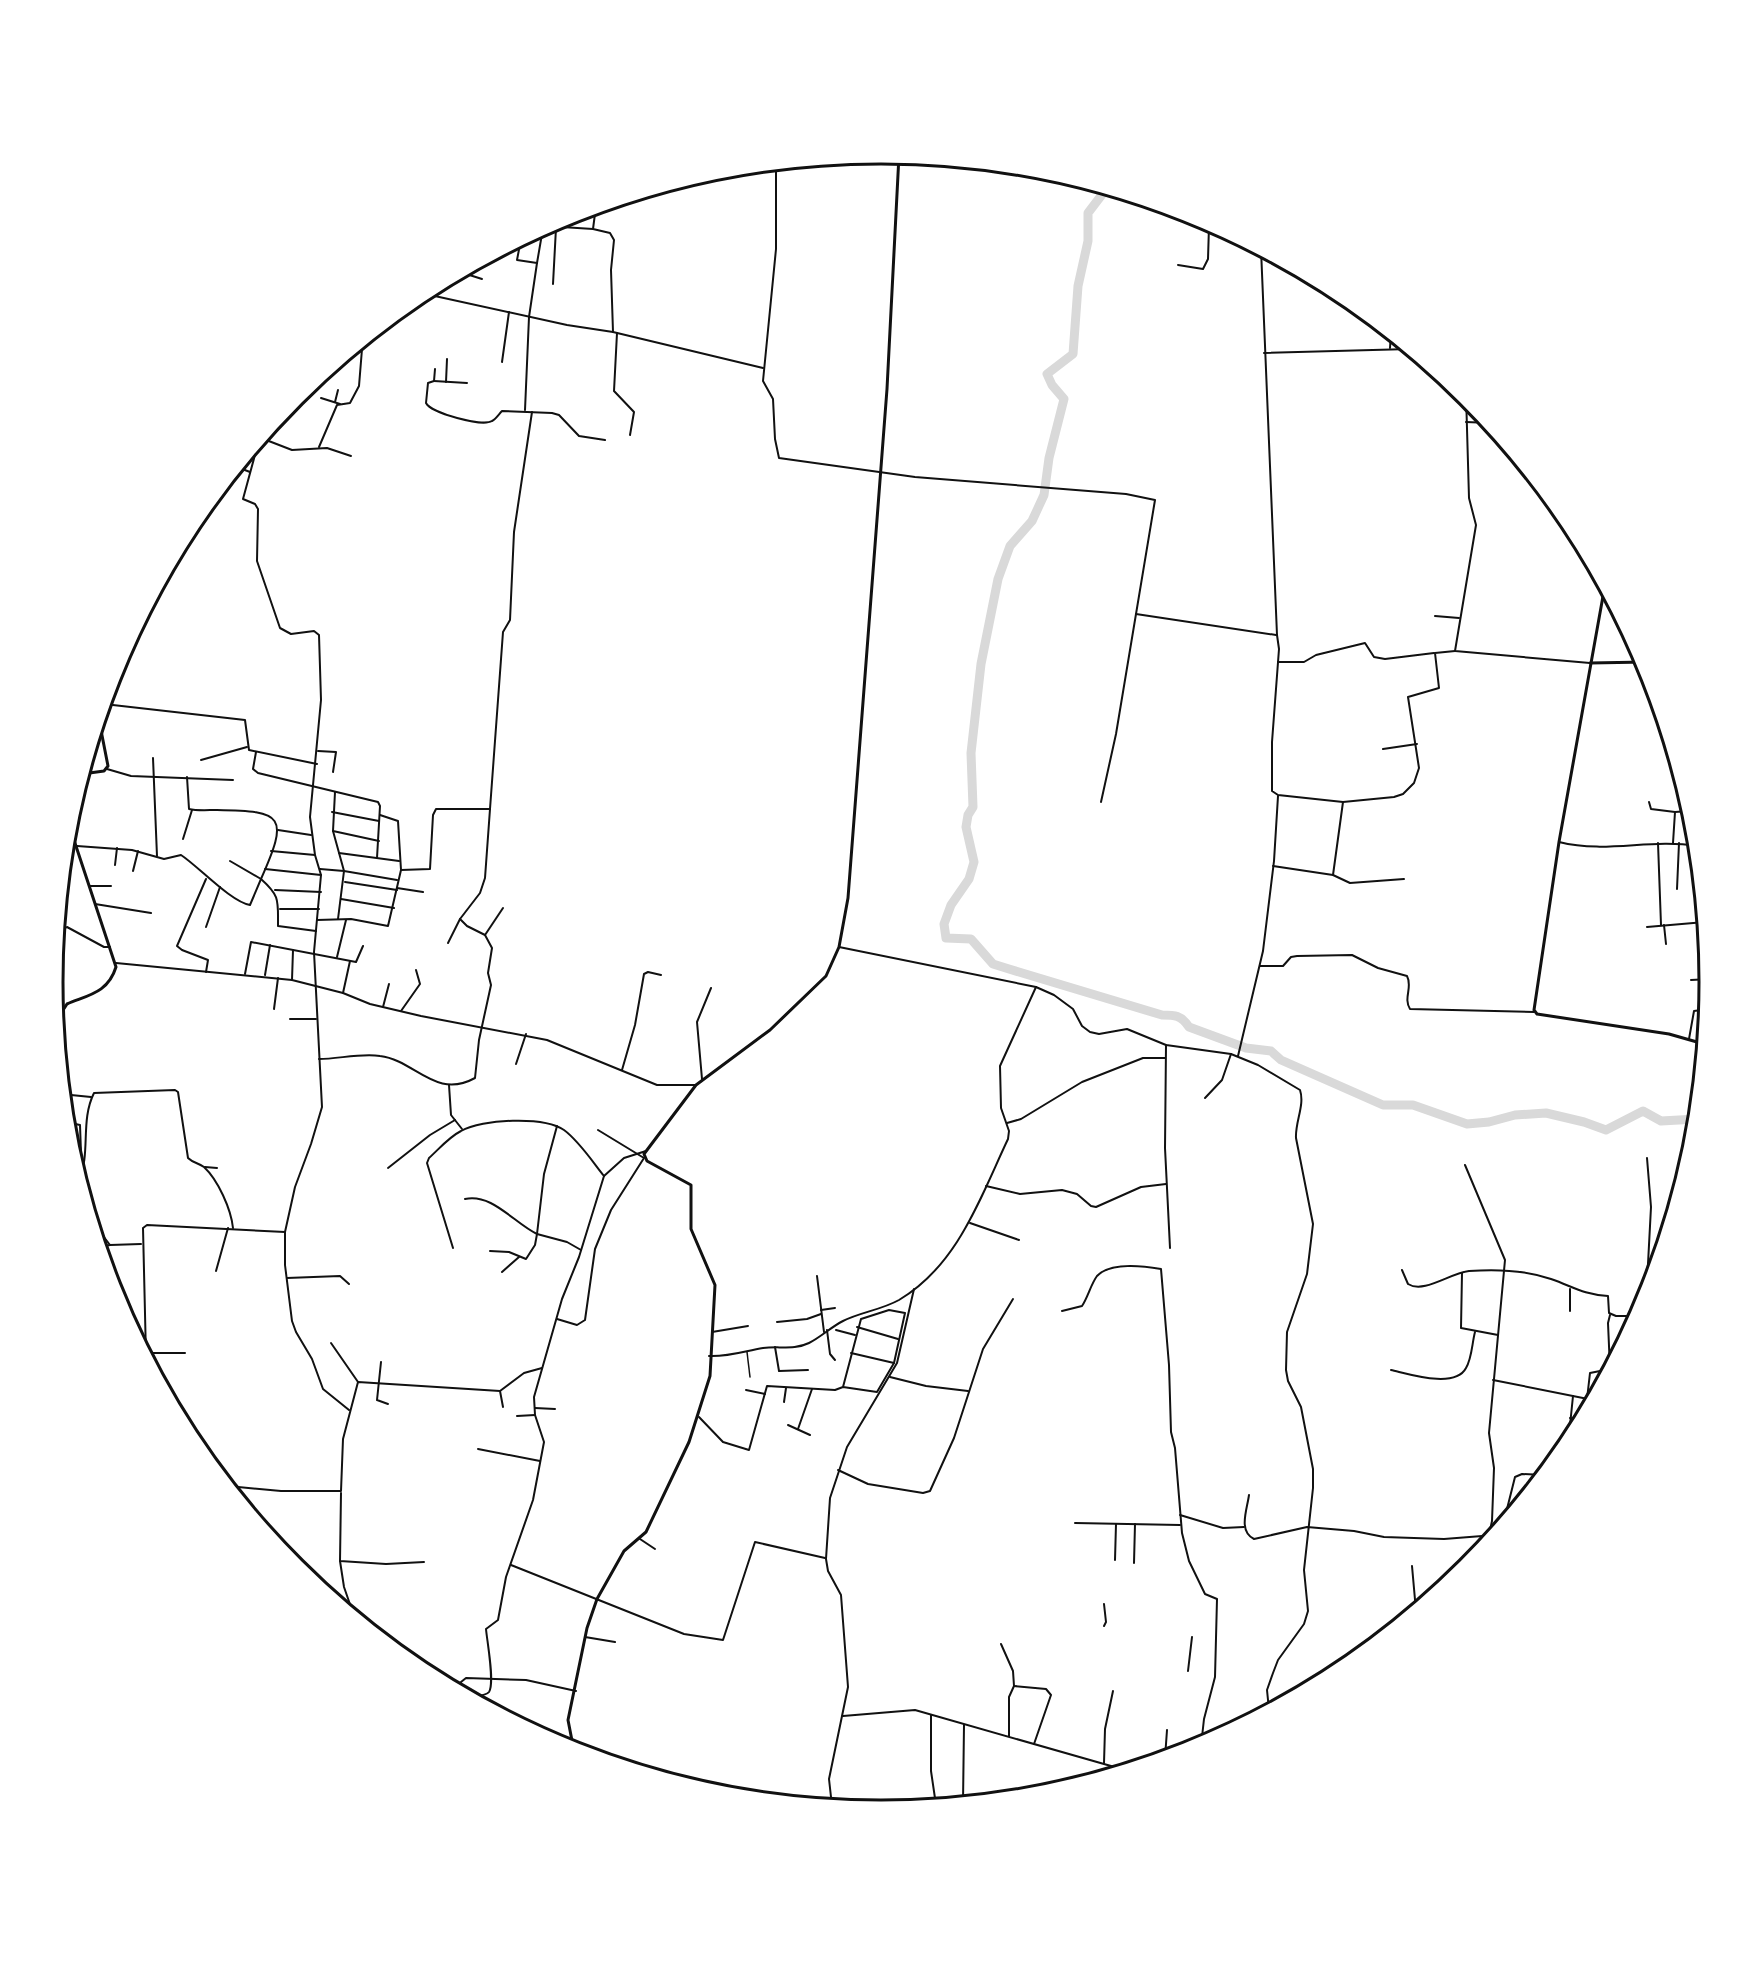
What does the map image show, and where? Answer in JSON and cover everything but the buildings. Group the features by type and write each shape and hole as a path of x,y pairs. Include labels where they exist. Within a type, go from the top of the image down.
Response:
{"street":[{"path":"556,1319 577,1325 585,1320 594,1249 611,1209 645,1158 646,1151 696,1085 770,1030 818,986 829,971 839,947 848,898 881,472 899,164"},
{"path":"776,171 776,249 763,381 773,399 776,445 781,460 915,477 1126,495 1155,501 1112,756 1101,802"},
{"path":"593,229 594,216"},
{"path":"563,228 610,232 614,240 611,270 613,332"},
{"path":"553,284 556,231"},
{"path":"1179,265 1203,269 1208,258 1209,232"},
{"path":"525,410 529,317 542,238"},
{"path":"519,248 517,260 537,263"},
{"path":"1261,257 1279,644 1270,788 1278,795 1343,802 1394,797 1406,791 1418,773 1417,744 1407,701 1411,695 1439,687 1435,653"},
{"path":"469,275 482,279"},
{"path":"436,296 590,330 613,332 763,368"},
{"path":"502,362 508,312"},
{"path":"617,333 614,391 634,412 630,435"},
{"path":"1390,342 1390,349"},
{"path":"1264,353 1399,349"},
{"path":"319,447 334,408 340,404 352,402 359,386 362,351"},
{"path":"446,382 447,359"},
{"path":"434,381 435,369"},
{"path":"467,383 434,381 428,383 426,405 450,416 491,422 502,411 525,410 559,415 579,436 605,440"},
{"path":"335,402 338,390"},
{"path":"321,398 340,404"},
{"path":"1455,651 1476,525 1469,498 1466,409"},
{"path":"448,943 460,918 480,893 485,878 503,632 510,620 514,532 532,412"},
{"path":"1466,422 1479,423"},
{"path":"267,441 297,451 319,447 351,456"},
{"path":"255,456 243,499 255,504 258,509 257,561 280,628 291,634 314,631 319,635 321,700 317,764 310,817 311,835 321,875 314,952 314,987 322,1107 295,1187 285,1232 287,1278 296,1332 312,1359 325,1392 349,1411"},
{"path":"244,470 250,472"},
{"path":"1534,1012 1559,842 1603,596"},
{"path":"1136,614 1277,635"},
{"path":"1435,616 1459,618"},
{"path":"1278,662 1304,662 1316,655 1365,643 1374,657 1384,659 1455,651 1590,663 1635,662"},
{"path":"111,706 245,720 247,747"},
{"path":"102,733 108,762 107,769"},
{"path":"1383,749 1417,744"},
{"path":"201,760 247,747 256,752 317,764"},
{"path":"318,751 336,753 333,772"},
{"path":"256,752 255,772 378,802 380,815 377,858"},
{"path":"153,758 157,856"},
{"path":"90,772 107,769 131,776 232,780"},
{"path":"77,846 138,851 164,859 181,855 207,878 250,905 278,830 276,821 270,815 247,810 192,810 187,806 187,777"},
{"path":"335,792 332,812 333,831 345,882 338,920"},
{"path":"1238,1056 1260,966 1273,866 1278,795"},
{"path":"1334,875 1343,802"},
{"path":"1649,802 1651,809 1682,812"},
{"path":"401,870 430,869 433,815 436,809 490,809"},
{"path":"183,839 192,810"},
{"path":"332,812 379,821"},
{"path":"1673,843 1675,812"},
{"path":"317,920 346,920 388,926 394,909 401,870 397,820 380,815"},
{"path":"278,830 311,835"},
{"path":"333,831 379,841"},
{"path":"64,1009 67,1004 89,997 108,982 115,971 116,963 76,842"},
{"path":"1559,842 1599,849 1658,843 1688,844"},
{"path":"1658,843 1662,925 1666,944"},
{"path":"1677,889 1678,843"},
{"path":"115,865 117,848"},
{"path":"133,871 138,851"},
{"path":"271,851 315,855"},
{"path":"339,853 399,861"},
{"path":"230,861 275,890 321,892"},
{"path":"1273,866 1334,875 1350,883 1404,879"},
{"path":"265,869 321,875"},
{"path":"320,869 399,880"},
{"path":"206,972 208,960 180,950 177,943 207,878"},
{"path":"345,882 423,892"},
{"path":"90,886 111,886"},
{"path":"206,927 220,887"},
{"path":"275,890 279,927 316,931"},
{"path":"341,899 394,909"},
{"path":"95,904 151,913"},
{"path":"485,935 503,908"},
{"path":"278,909 319,909"},
{"path":"319,1059 380,1056 435,1082 448,1085 475,1078 491,985 488,973 492,948 485,935 467,926 460,918"},
{"path":"337,957 346,920"},
{"path":"1647,927 1697,923"},
{"path":"65,928 67,927 104,947 110,947"},
{"path":"245,974 250,943 314,952 358,962 363,946"},
{"path":"265,976 270,945"},
{"path":"839,947 1036,987 1054,995 1073,1009 1082,1026 1090,1032 1099,1034 1127,1029 1166,1045 1238,1056 1293,1084 1302,1094 1296,1138 1313,1224 1307,1274 1287,1332 1286,1370 1288,1381 1301,1407 1313,1469 1304,1570 1308,1611 1304,1624 1278,1660 1267,1690 1268,1703"},
{"path":"292,950 292,980"},
{"path":"1260,966 1283,966 1294,956 1352,955 1378,968 1407,976 1409,981 1407,1002 1410,1009 1534,1012 1669,1034 1697,1042"},
{"path":"343,993 350,961"},
{"path":"116,963 292,980 343,993 383,1007 456,1024 526,1034 657,1085 696,1085"},
{"path":"401,1011 420,984 416,970"},
{"path":"622,1070 635,1024 644,974 648,972 661,975"},
{"path":"274,1009 278,978"},
{"path":"1690,980 1700,980"},
{"path":"383,1007 389,984"},
{"path":"709,1356 730,1356 747,1351 807,1344 846,1319 874,1312 914,1289 948,1256 970,1223 1008,1139 1007,1123 1001,1108 1000,1066 1036,987"},
{"path":"702,1079 697,1022 711,988"},
{"path":"1689,1039 1694,1011 1699,1010"},
{"path":"290,1019 316,1019"},
{"path":"516,1064 526,1034"},
{"path":"1166,1045 1166,1184 1170,1248"},
{"path":"1204,1098 1222,1080 1231,1054"},
{"path":"1007,1123 1029,1114 1082,1082 1143,1058 1166,1058"},
{"path":"448,1085 450,1107 462,1130"},
{"path":"71,1095 92,1097 98,1093 178,1092 183,1111 186,1152 192,1162 204,1167 217,1168"},
{"path":"84,1164 87,1118 92,1097"},
{"path":"388,1168 430,1135 455,1120"},
{"path":"453,1248 427,1163 429,1158 462,1130 488,1122 527,1122 557,1126 568,1133 604,1176"},
{"path":"76,1124 80,1125 81,1150"},
{"path":"490,1251 509,1252 519,1257 528,1257 537,1234 544,1174 557,1126"},
{"path":"572,1739 568,1720 576,1691 585,1637 597,1599 624,1551 646,1532 699,1417 710,1376 709,1356 715,1285 691,1229 690,1185 598,1130"},
{"path":"480,1695 488,1693 492,1678 486,1629 497,1621 511,1565 533,1500 541,1461 544,1438 535,1415 534,1397 556,1319 604,1176 624,1158 646,1151"},
{"path":"1647,1158 1651,1207 1648,1269"},
{"path":"1465,1165 1504,1253 1506,1271 1493,1380 1489,1439 1494,1455 1494,1495 1490,1530"},
{"path":"204,1167 228,1208 233,1228"},
{"path":"986,1186 1020,1194 1062,1190 1077,1194 1091,1206 1096,1207 1146,1186 1166,1184"},
{"path":"465,1199 476,1196 486,1200 522,1227 537,1234 567,1242 581,1250"},
{"path":"970,1223 1019,1240"},
{"path":"145,1340 142,1228 147,1225 228,1227 285,1232"},
{"path":"216,1271 228,1227"},
{"path":"103,1236 110,1245"},
{"path":"106,1246 141,1244"},
{"path":"502,1272 519,1257"},
{"path":"1062,1311 1082,1306 1095,1278 1104,1270 1114,1267 1161,1269 1169,1365 1170,1432 1175,1448 1181,1525 1185,1548 1205,1594 1217,1599 1215,1677 1204,1719 1203,1734"},
{"path":"1402,1270 1407,1284 1417,1287 1462,1272 1506,1271 1544,1277 1570,1289 1608,1296 1609,1356"},
{"path":"1462,1272 1460,1327 1463,1330 1498,1335"},
{"path":"287,1278 340,1276 349,1284"},
{"path":"817,1276 821,1312 830,1354 835,1360"},
{"path":"831,1799 829,1779 848,1687 846,1626 841,1595 828,1571 826,1559 830,1498 838,1470 864,1415 897,1363 914,1289"},
{"path":"1570,1289 1570,1311"},
{"path":"838,1470 868,1484 900,1491 928,1492 954,1438 983,1349 1014,1299"},
{"path":"777,1322 807,1319 835,1308"},
{"path":"699,1417 723,1442 749,1450 767,1386 812,1389 843,1387 877,1392 894,1363 905,1313 889,1310 862,1318 855,1335 843,1387"},
{"path":"1610,1315 1628,1316"},
{"path":"712,1332 748,1326"},
{"path":"857,1328 899,1339"},
{"path":"836,1330 855,1335"},
{"path":"1391,1370 1437,1379 1460,1375 1468,1363 1475,1332"},
{"path":"331,1344 358,1382"},
{"path":"776,1347 781,1372 808,1370"},
{"path":"153,1355 185,1353"},
{"path":"851,1353 894,1363"},
{"path":"381,1362 377,1400 388,1404"},
{"path":"358,1382 500,1391 524,1373 542,1367"},
{"path":"1587,1395 1590,1373 1601,1371"},
{"path":"890,1377 926,1386 968,1391"},
{"path":"1493,1380 1585,1399"},
{"path":"350,1603 344,1587 340,1561 340,1491 343,1439 358,1382"},
{"path":"784,1402 786,1388"},
{"path":"798,1429 812,1389"},
{"path":"746,1390 765,1394"},
{"path":"500,1391 503,1407"},
{"path":"1570,1425 1573,1396"},
{"path":"535,1408 555,1409"},
{"path":"517,1416 535,1415"},
{"path":"788,1425 810,1435"},
{"path":"478,1449 541,1461"},
{"path":"1507,1510 1515,1477 1522,1474 1535,1475"},
{"path":"238,1487 281,1491 340,1491"},
{"path":"1249,1495 1244,1527 1247,1535 1258,1539 1307,1527 1354,1531 1384,1538 1444,1539 1484,1535"},
{"path":"1180,1515 1223,1528 1244,1527"},
{"path":"1075,1523 1181,1525"},
{"path":"1114,1560 1116,1524"},
{"path":"1134,1563 1135,1524"},
{"path":"640,1539 654,1549"},
{"path":"511,1565 684,1634 723,1641 755,1542 826,1559"},
{"path":"340,1561 386,1564 424,1562"},
{"path":"1412,1566 1415,1602"},
{"path":"1104,1604 1106,1622 1104,1626"},
{"path":"585,1637 615,1642"},
{"path":"1188,1671 1192,1638"},
{"path":"1001,1644 1012,1666 1014,1686 1009,1696 1009,1737"},
{"path":"461,1684 466,1678 526,1680 576,1691"},
{"path":"1014,1686 1049,1691 1050,1699 1034,1744"},
{"path":"1104,1763 1105,1729 1113,1691"},
{"path":"842,1717 904,1710 931,1714 1114,1766"},
{"path":"931,1714 931,1771 935,1799"},
{"path":"963,1796 964,1724"},
{"path":"1166,1749 1167,1730"}],"lane":[{"path":"747,1351 750,1377"}],"waterway":[{"path":"1102,194 1088,213 1088,241 1078,286 1073,354 1047,374 1052,385 1064,399 1049,458 1044,495 1032,521 1010,546 998,579 981,664 971,753 973,807 968,815 966,827 974,862 969,879 951,905 944,924 946,938 971,939 993,964 1162,1015 1177,1016 1189,1027 1246,1048 1271,1051 1281,1060 1383,1105 1413,1105 1467,1124 1489,1122 1515,1115 1546,1113 1606,1130 1643,1111 1661,1121 1688,1120"}]}
